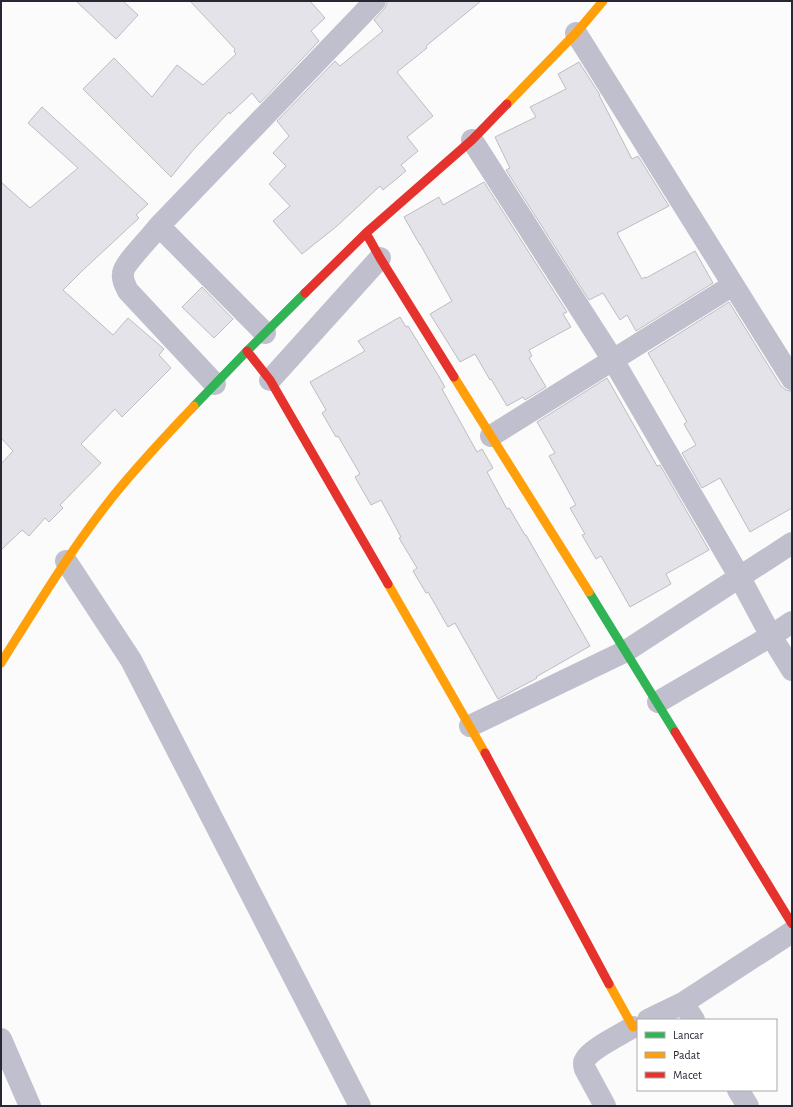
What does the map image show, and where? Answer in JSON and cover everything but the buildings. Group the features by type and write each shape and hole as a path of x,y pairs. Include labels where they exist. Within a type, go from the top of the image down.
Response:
{"street":[{"path":"215,384 128,291 123,283 123,272 127,264 159,226 375,1"},
{"path":"1,663 66,561 107,504 146,457 247,350 366,233 472,140 576,32 603,1"},
{"path":"576,32 792,379"},
{"path":"472,140 614,360 739,576 771,636 792,670"},
{"path":"159,226 265,333"},
{"path":"366,233 380,258 658,702 792,924"},
{"path":"270,380 380,258"},
{"path":"491,436 733,285"},
{"path":"247,350 270,380 637,1019"},
{"path":"470,726 626,651 739,576 792,543"},
{"path":"66,561 131,660 360,1106"},
{"path":"658,702 771,636 792,622"},
{"path":"658,1019 688,1011 792,932"},
{"path":"605,1106 585,1069 585,1060 591,1052 637,1026"},
{"path":"2,1046 30,1106"},
{"path":"739,1091 748,1106"}],"traffic: fast":[{"path":"194,406 305,293"},
{"path":"589,592 675,732"}],"traffic: slow":[{"path":"507,104 576,33 603,1"},
{"path":"454,377 589,592"},
{"path":"1,663 52,582 79,542 117,491 138,466 194,406"},
{"path":"388,584 485,753"},
{"path":"609,984 633,1027 637,1025"}],"traffic: jam":[{"path":"305,293 366,233 472,140 507,104"},
{"path":"366,233 454,377"},
{"path":"247,351 270,380 388,584"},
{"path":"675,732 792,924"},
{"path":"485,753 609,984"}]}
